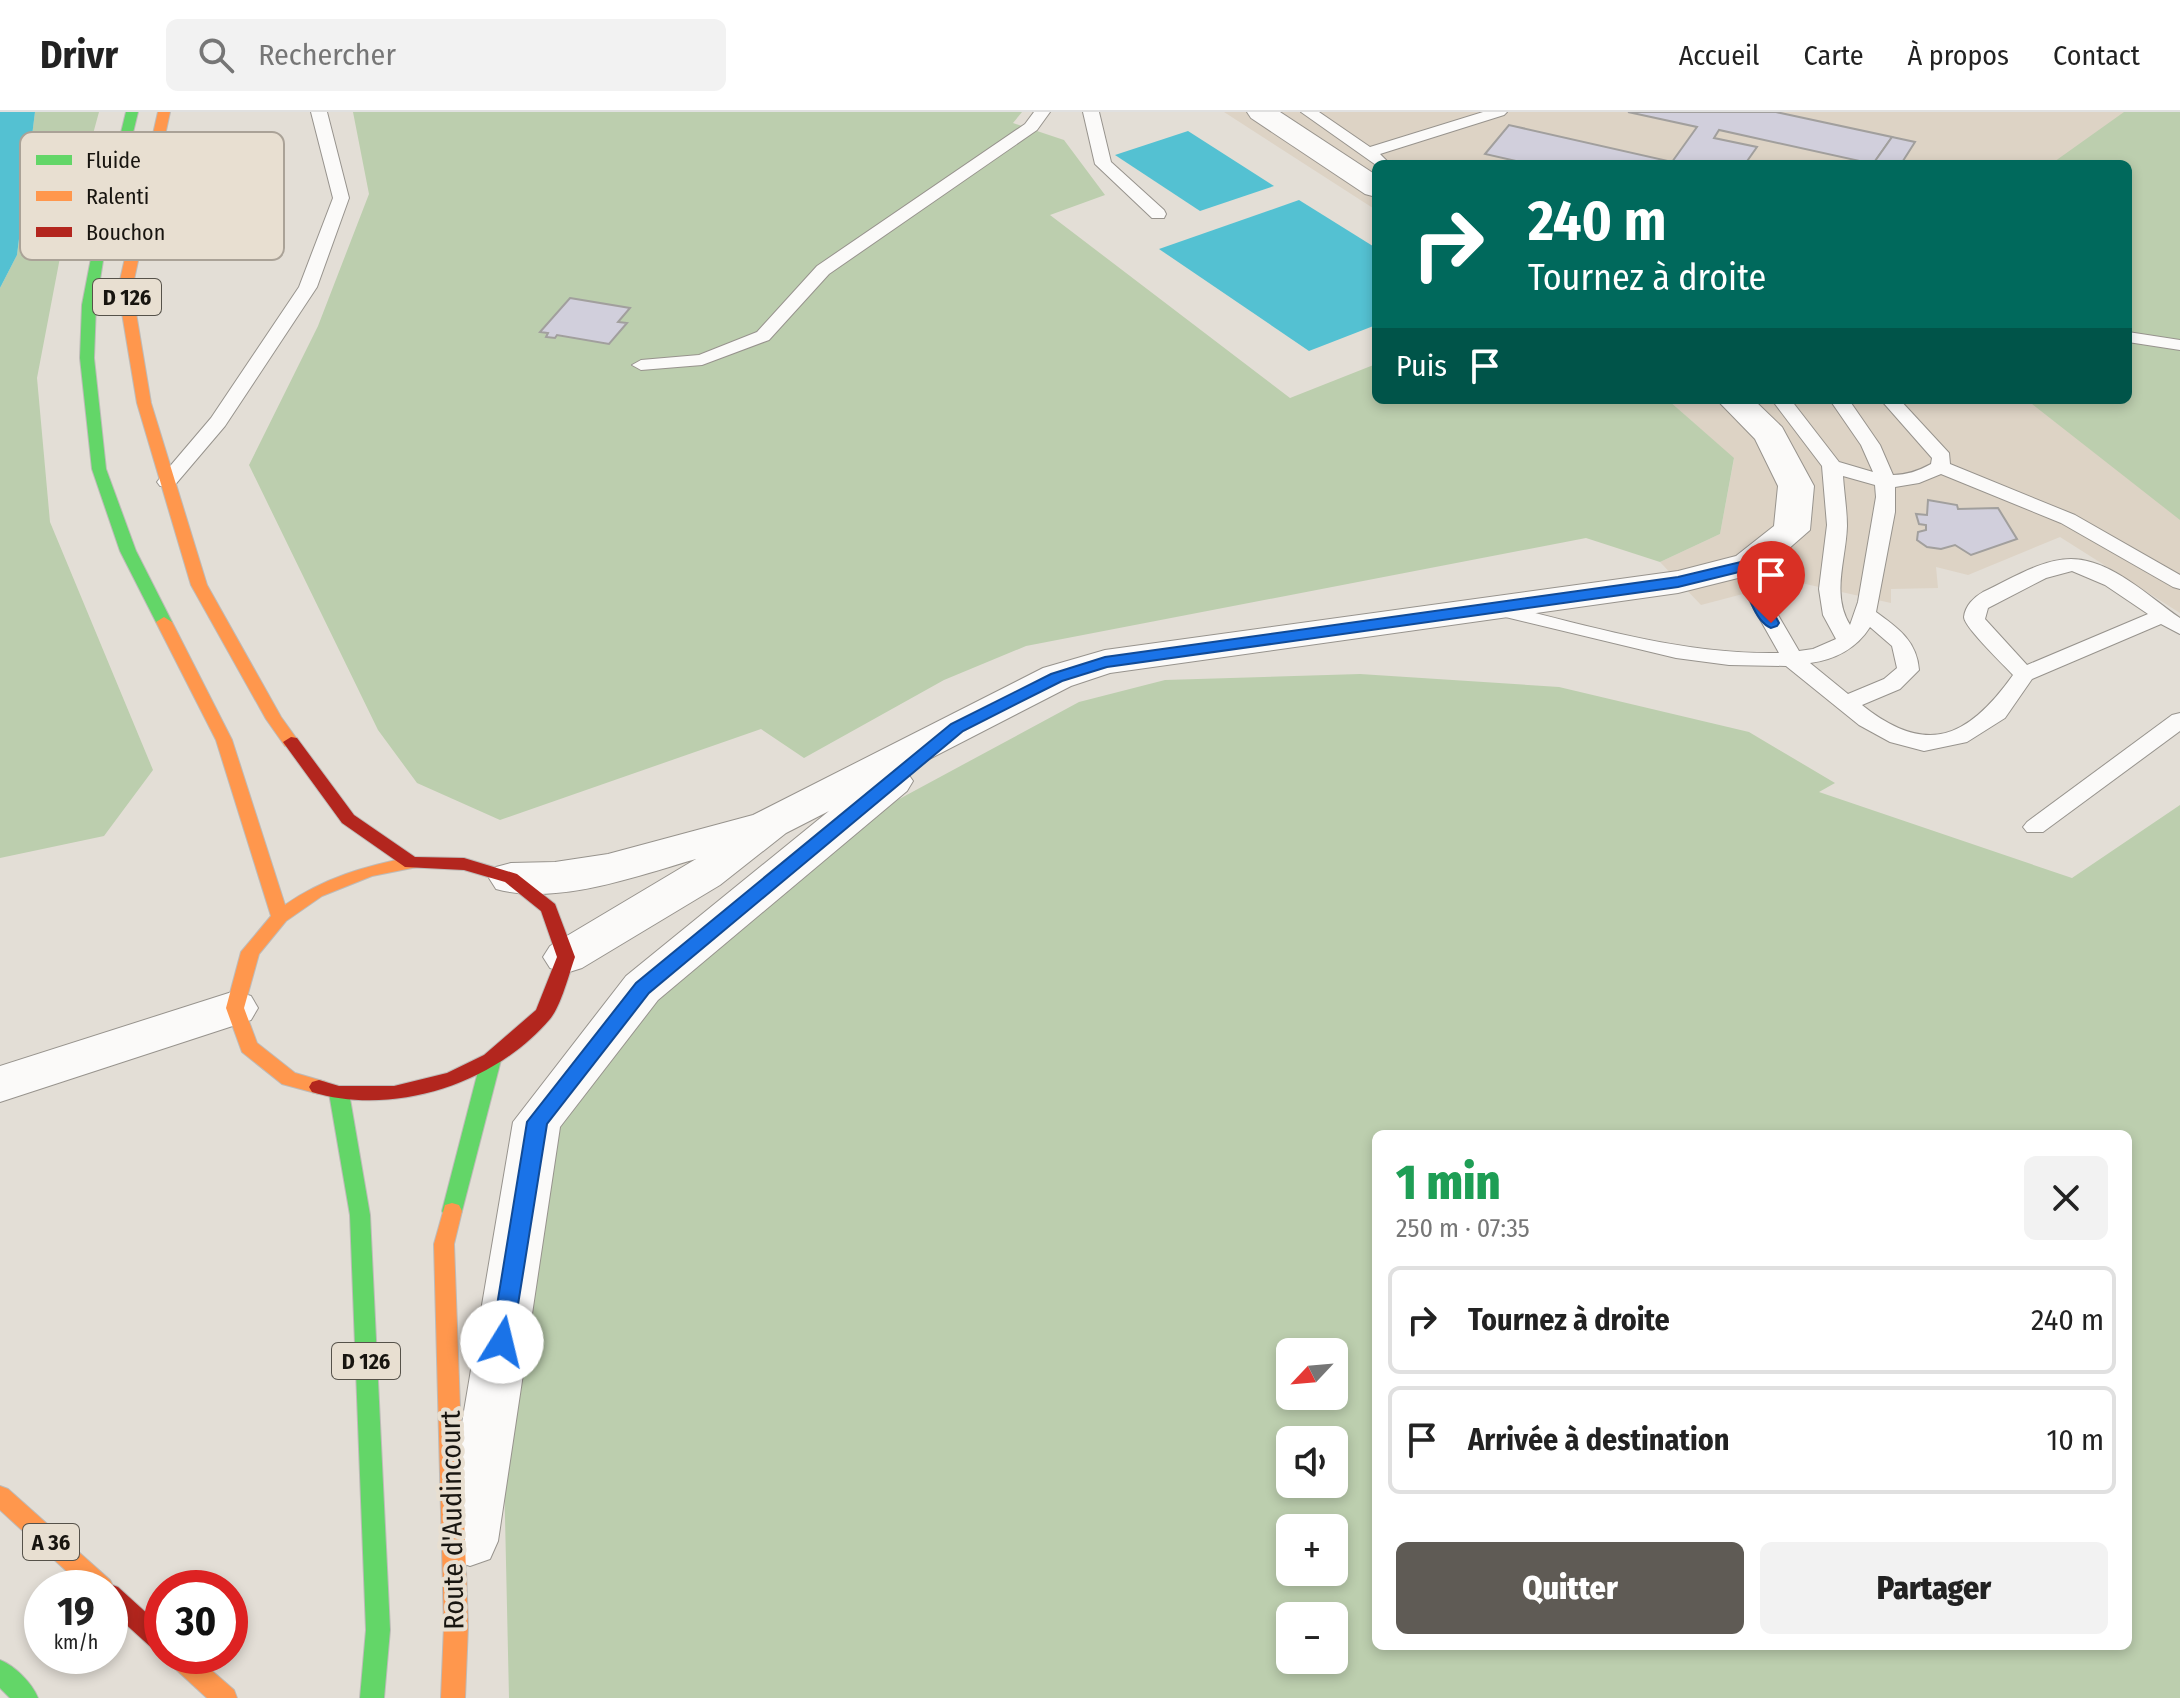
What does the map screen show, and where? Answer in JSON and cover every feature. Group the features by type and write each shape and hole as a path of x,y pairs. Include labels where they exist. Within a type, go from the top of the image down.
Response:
{"main road":[{"name":"D 126","path":"127,132 132,112"},
{"name":"D 126","path":"160,132 164,112"},
{"name":"D 126","path":"97,260 89,305 87,358 99,469 128,551 224,740 280,917"},
{"name":"D 126","path":"131,260 125,289 144,403 199,585 274,719 348,819 411,863"},
{"path":"411,863 464,864 511,878 549,908 566,957 544,1014 491,1060 452,1079 394,1093 339,1093 289,1079 249,1047 235,1008 250,952 280,917 316,892 369,871 411,863"},
{"name":"Route d'Audincourt","path":"453,1698 456,1626 444,1244 491,1060"},
{"name":"D 126","path":"339,1093 360,1215 378,1630 372,1698"},
{"name":"A 36","path":"0,1496 82,1570"},
{"path":"128,1611 144,1626"},
{"path":"0,1671 26,1698"},
{"path":"198,1674 225,1698"}],"street":[{"path":"1261,112 1372,185"},
{"path":"566,957 705,874 771,823 1057,677 1105,662 1678,582 1749,564 1792,530 1796,486 1770,434 1738,404"},
{"path":"456,1626 537,1122 642,988 957,728"},
{"path":"511,878 608,869 771,823"},
{"path":"0,1084 16,1076 235,1008"}],"lane":[{"path":"167,482 218,422 308,287 341,198 319,112"},
{"path":"641,365 702,360 763,336 823,270 1031,127 1042,112"},
{"path":"1091,112 1103,164 1158,214"},
{"path":"1309,112 1378,160"},
{"path":"1367,153 1499,112"},
{"path":"2132,338 2180,345"},
{"path":"1790,404 1832,466 1837,525 1829,589 1833,615 1848,641"},
{"path":"1496,609 1597,635 1696,654 1794,661 1819,656 1848,641 1867,615 1886,496 1865,434 1842,404"},
{"path":"1894,404 1942,457 1940,467"},
{"path":"1832,466 1883,482 1914,481 1940,467"},
{"path":"1940,467 2068,519 2180,583"},
{"path":"1749,564 1754,591 1794,661 1867,720 1898,737 1924,744 1959,737 1997,713 2024,674 2171,622"},
{"path":"2024,674 1974,620 1975,607 1985,599 2041,575 2075,565 2095,571 2171,622"},
{"path":"1846,703 1892,684 1908,670 1909,655 1901,641 1867,615"},
{"path":"2035,827 2180,720"}],"shaded area":[{"path":"1224,112 2180,112 2180,613 2060,537 1968,575 1936,567 1938,588 1891,589 1891,603 1792,581 1701,605 1660,562 1720,534 1734,459 1672,404 2132,404 2132,160 1372,160 1372,207"}],"green space":[{"path":"35,112 99,112 94,132 32,132"},
{"path":"353,112 1022,112 1013,123 1064,140 1105,195 1050,215 1290,398 1372,366 1372,404 1673,404 1734,458 1720,534 1660,562 1586,538 1026,646 944,680 804,758 761,729 500,820 417,783 378,730 249,465 318,326 369,194"},
{"path":"2124,112 2180,112 2180,520 2032,404 2132,404 2132,160 2057,160"},
{"path":"20,231 20,260 60,260 37,378 50,522 153,770 104,836 0,858 0,288 17,255"},
{"path":"1360,674 1559,687 1749,732 1835,783 1819,792 2072,878 2180,805 2180,1698 509,1698 502,1381 518,1143 707,946 890,804 1079,702 1165,680"}],"water":[{"path":"0,112 35,112 32,132 20,132 20,231 17,255 0,288"},
{"path":"1188,131 1274,186 1200,211 1115,155"},
{"path":"1299,200 1372,246 1372,327 1309,351 1159,249"}],"building":[{"path":"1628,112 1776,112 1892,137 1876,160 1855,160 1719,130 1714,138 1757,147 1748,160 1673,160 1697,127"},
{"path":"1509,125 1663,160 1511,160 1485,154"},
{"path":"1892,137 1915,142 1904,160 1876,160"},
{"path":"570,298 630,308 618,322 627,323 609,344 557,335 555,338 546,337 548,333 540,332"},
{"path":"1928,500 1957,505 1958,509 1998,508 2017,539 1971,555 1955,545 1941,549 1927,547 1917,540 1918,532 1926,530 1926,525 1919,524 1916,514 1927,515"}],"traffic: fast":[{"path":"127,132 132,112"},
{"path":"97,260 89,305 87,358 99,469 128,551 164,622"},
{"path":"452,1211 491,1060"},
{"path":"339,1093 360,1215 378,1630 372,1698"},
{"path":"0,1671 26,1698"}],"traffic: slow":[{"path":"160,132 164,112"},
{"path":"131,260 125,289 144,403 199,585 274,719 291,742"},
{"path":"164,622 224,740 280,917"},
{"path":"319,1087 289,1079 249,1047 235,1008 250,952 280,917 316,892 369,871 411,863"},
{"path":"452,1211 444,1244 456,1626 453,1698"},
{"path":"0,1496 82,1570"},
{"path":"198,1674 225,1698"}],"traffic: jam":[{"path":"291,742 348,819 411,863"},
{"path":"319,1087 339,1093 394,1093 452,1079 491,1060 544,1014 566,957 549,908 511,878 464,864 411,863"},
{"path":"128,1611 144,1626"}],"route":[{"path":"502,1342 537,1122 642,988 957,728 1057,677 1105,662 1678,582 1749,564 1754,591 1771,623"}]}
